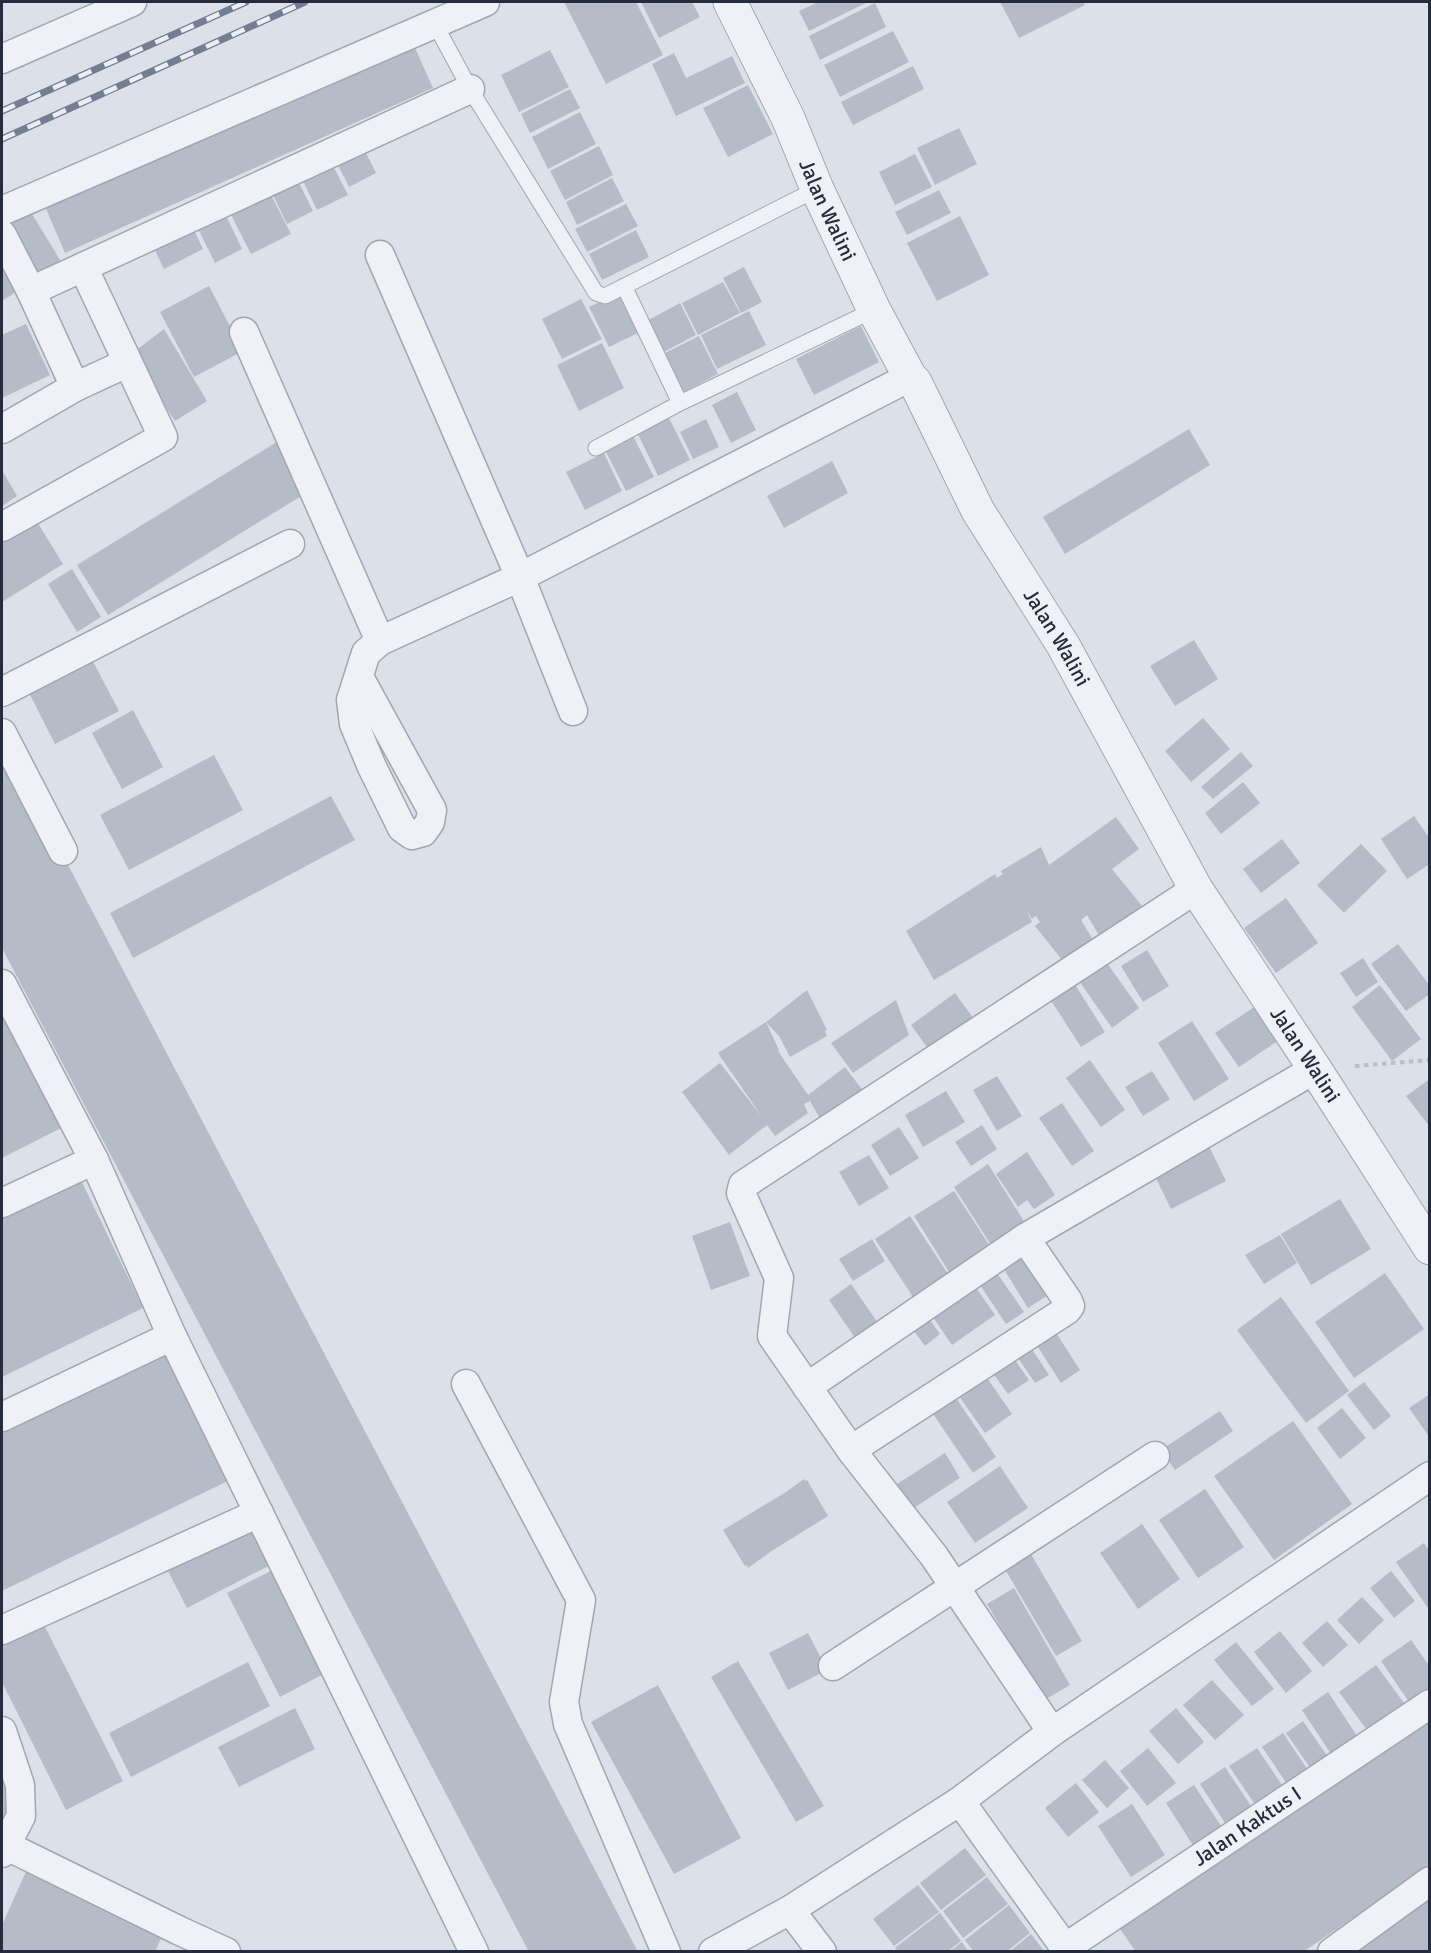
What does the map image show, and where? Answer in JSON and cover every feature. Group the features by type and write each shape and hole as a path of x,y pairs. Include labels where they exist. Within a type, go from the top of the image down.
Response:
{"street":[{"path":"2,59 132,2"},
{"path":"2,211 485,2"},
{"name":"Jalan Walini","path":"730,2 788,118 817,189 874,310 910,377 915,382 978,511 1063,645 1196,889 1430,1248"},
{"path":"31,291 470,89"},
{"path":"2,235 31,291 75,387"},
{"path":"380,255 520,577 573,711"},
{"path":"2,527 163,438 83,267"},
{"path":"244,332 380,641"},
{"path":"2,429 75,387 127,363"},
{"path":"359,677 432,810 430,822 423,832 412,835 402,828 354,724 351,700 366,653 380,641 520,577 910,377"},
{"path":"2,692 290,544"},
{"path":"2,733 63,851"},
{"path":"1052,1732 934,1556 851,1450 772,1336 779,1278 741,1193 743,1185 1196,889"},
{"path":"2,984 94,1160 172,1336 474,1952"},
{"path":"807,1387 1025,1238 1315,1069"},
{"path":"2,1203 94,1160"},
{"path":"851,1450 1067,1310 1070,1306 1068,1301 1025,1238"},
{"path":"2,1417 172,1336"},
{"path":"466,1384 581,1600 564,1702 567,1724 666,1952"},
{"path":"833,1666 1155,1456"},
{"path":"713,1952 790,1910 960,1801 1052,1732 1430,1476"},
{"path":"2,1630 259,1513"},
{"name":"Jalan Kaktus I","path":"1067,1950 1430,1704"},
{"path":"2,1731 20,1785 21,1816 3,1849 175,1941 226,1952"},
{"path":"960,1801 1067,1950"},
{"path":"1332,1952 1430,1881"},
{"path":"790,1910 822,1952"}],"lane":[{"path":"435,24 470,89 596,293 604,296 817,189"},
{"path":"624,286 680,403"},
{"path":"596,448 680,403 874,310"}],"path":[{"path":"1315,1069 1430,1060"}],"building":[{"path":"564,2 636,2 663,55 606,84"},
{"path":"641,2 692,2 700,17 659,38"},
{"path":"818,2 868,2 809,31 799,11"},
{"path":"1000,2 1083,2 1085,5 1019,38"},
{"path":"875,3 886,27 820,60 809,36"},
{"path":"893,31 909,62 840,97 824,65"},
{"path":"411,39 433,88 65,253 44,204"},
{"path":"550,50 569,87 519,112 501,75"},
{"path":"674,53 686,78 732,56 745,83 676,116 652,64"},
{"path":"913,66 924,89 853,125 841,102"},
{"path":"748,85 773,134 728,157 703,108"},
{"path":"570,89 580,108 530,133 521,114"},
{"path":"580,112 596,144 548,169 532,137"},
{"path":"959,128 977,164 935,185 917,148"},
{"path":"360,141 376,173 349,187 333,155"},
{"path":"599,146 613,175 565,200 550,171"},
{"path":"915,154 932,187 895,205 879,172"},
{"path":"328,156 348,195 317,210 298,171"},
{"path":"294,173 313,211 287,224 268,185"},
{"path":"612,178 624,201 577,225 566,202"},
{"path":"266,185 291,234 251,254 226,205"},
{"path":"939,190 951,213 907,235 895,212"},
{"path":"626,204 638,226 587,252 575,229"},
{"path":"221,205 242,249 215,263 193,219"},
{"path":"29,209 65,268 43,282 7,222"},
{"path":"960,216 989,275 937,301 907,243"},
{"path":"190,222 203,249 164,269 151,242"},
{"path":"636,230 649,257 602,280 589,254"},
{"path":"6,263 22,288 2,301 2,266"},
{"path":"744,267 762,302 741,313 723,278"},
{"path":"723,282 740,313 698,335 682,303"},
{"path":"209,286 243,351 194,377 160,312"},
{"path":"624,290 644,330 609,347 589,307"},
{"path":"581,299 602,339 562,359 542,319"},
{"path":"680,303 696,335 658,355 643,323"},
{"path":"749,311 766,345 717,369 701,335"},
{"path":"26,324 50,375 2,398 2,335"},
{"path":"861,326 879,362 814,395 796,359"},
{"path":"164,329 207,401 175,421 131,354"},
{"path":"699,336 718,374 678,395 659,356"},
{"path":"602,343 624,388 579,411 557,365"},
{"path":"737,392 756,430 731,443 712,405"},
{"path":"667,414 690,460 658,476 636,430"},
{"path":"706,419 719,447 693,459 680,432"},
{"path":"1189,429 1210,465 1065,554 1043,517"},
{"path":"633,436 654,477 626,491 605,450"},
{"path":"280,440 311,490 108,615 77,565"},
{"path":"604,453 622,491 585,510 566,472"},
{"path":"832,461 848,493 784,528 767,496"},
{"path":"2,470 17,496 2,506"},
{"path":"31,512 63,564 2,602 2,530"},
{"path":"72,569 101,617 77,632 48,584"},
{"path":"1194,640 1218,679 1175,706 1150,666"},
{"path":"88,652 119,711 55,744 25,685"},
{"path":"133,710 163,767 122,789 92,733"},
{"path":"1203,718 1230,749 1191,782 1165,751"},
{"path":"2,739 637,1950 634,1952 529,1952 2,948"},
{"path":"1241,752 1253,766 1213,799 1201,787"},
{"path":"214,755 243,810 129,870 100,815"},
{"path":"1243,782 1260,803 1221,834 1205,813"},
{"path":"331,796 355,840 133,958 110,913"},
{"path":"1414,816 1430,839 1430,864 1407,879 1381,839"},
{"path":"1116,817 1139,849 1112,869 1142,906 1100,937 1087,915 1081,920 1098,948 1067,966 1035,926 1040,922 1036,916 1032,919 1026,910 1032,922 934,980 906,931 995,874 997,878 1003,874 1001,871 1041,847 1049,865"},
{"path":"1282,839 1300,863 1261,893 1243,869"},
{"path":"1361,844 1387,871 1344,913 1317,885"},
{"path":"1286,898 1318,943 1276,973 1244,928"},
{"path":"1398,944 1430,986 1430,994 1406,1011 1371,964"},
{"path":"1147,950 1169,986 1143,1002 1121,966"},
{"path":"1363,958 1378,982 1356,997 1340,973"},
{"path":"1104,959 1139,1008 1112,1028 1077,978"},
{"path":"1074,983 1105,1032 1081,1047 1050,999"},
{"path":"1380,985 1421,1039 1392,1061 1352,1007"},
{"path":"2,989 69,1124 2,1158"},
{"path":"807,990 827,1030 825,1031 827,1036 790,1057 779,1036 766,1022"},
{"path":"955,993 979,1026 935,1058 911,1025"},
{"path":"896,1000 909,1035 853,1073 831,1043"},
{"path":"1262,1002 1285,1036 1239,1067 1215,1033"},
{"path":"1192,1021 1229,1079 1194,1101 1158,1043"},
{"path":"766,1022 778,1051 808,1095 845,1067 868,1097 826,1129 810,1101 804,1104 808,1113 775,1136 767,1125 729,1155 682,1092 720,1063 762,1117 718,1053"},
{"path":"1090,1060 1125,1110 1101,1127 1066,1078"},
{"path":"1152,1071 1170,1099 1143,1116 1125,1087"},
{"path":"997,1076 1022,1116 997,1131 973,1090"},
{"path":"1430,1079 1430,1127 1406,1096"},
{"path":"946,1091 965,1122 923,1147 905,1115"},
{"path":"1062,1103 1094,1151 1072,1166 1039,1118"},
{"path":"982,1125 997,1149 971,1166 955,1142"},
{"path":"899,1127 919,1158 890,1176 871,1145"},
{"path":"1206,1140 1226,1181 1171,1209 1151,1168"},
{"path":"1027,1152 1055,1195 1034,1209 1027,1200 1018,1207 996,1174"},
{"path":"869,1155 889,1188 859,1206 839,1172"},
{"path":"988,1164 1027,1226 993,1248 954,1187"},
{"path":"77,1172 143,1308 2,1377 2,1210"},
{"path":"954,1191 992,1249 951,1275 914,1216"},
{"path":"1340,1199 1371,1249 1311,1285 1281,1234"},
{"path":"910,1216 948,1274 913,1297 875,1239"},
{"path":"730,1222 750,1276 711,1290 692,1236"},
{"path":"1280,1235 1297,1263 1264,1284 1245,1255"},
{"path":"872,1239 885,1261 853,1281 839,1259"},
{"path":"1028,1245 1056,1290 1028,1308 1000,1263"},
{"path":"995,1270 1024,1312 1006,1324 978,1282"},
{"path":"1385,1273 1424,1329 1354,1378 1315,1322"},
{"path":"970,1279 995,1315 952,1345 928,1310"},
{"path":"851,1284 882,1329 860,1345 829,1300"},
{"path":"1281,1297 1349,1391 1306,1423 1237,1330"},
{"path":"922,1309 940,1334 925,1346 906,1320"},
{"path":"1053,1328 1080,1370 1061,1383 1034,1341"},
{"path":"1026,1340 1049,1375 1035,1383 1012,1349"},
{"path":"170,1341 236,1477 2,1591 2,1423"},
{"path":"1008,1350 1029,1380 1008,1394 987,1365"},
{"path":"981,1369 1012,1414 985,1433 954,1389"},
{"path":"1364,1382 1391,1416 1374,1430 1347,1395"},
{"path":"950,1389 996,1457 973,1473 927,1405"},
{"path":"1430,1394 1430,1438 1409,1408"},
{"path":"1342,1408 1366,1438 1340,1459 1317,1428"},
{"path":"1220,1411 1233,1431 1175,1470 1161,1450"},
{"path":"1293,1421 1352,1504 1274,1560 1214,1476"},
{"path":"945,1453 960,1478 909,1511 894,1486"},
{"path":"1000,1466 1028,1508 975,1543 947,1502"},
{"path":"804,1479 807,1480 828,1516 748,1568 723,1530"},
{"path":"1205,1489 1244,1547 1198,1578 1159,1520"},
{"path":"259,1523 278,1561 187,1608 167,1569"},
{"path":"1142,1524 1180,1579 1138,1609 1100,1553"},
{"path":"1424,1543 1430,1552 1430,1611 1396,1562"},
{"path":"1025,1544 1082,1641 1056,1656 999,1559"},
{"path":"281,1566 333,1669 280,1697 227,1593"},
{"path":"1391,1571 1415,1601 1394,1618 1370,1588"},
{"path":"1014,1588 1070,1685 1044,1700 987,1604"},
{"path":"1362,1597 1384,1620 1359,1644 1337,1620"},
{"path":"1327,1621 1348,1645 1323,1667 1302,1643"},
{"path":"43,1623 123,1781 66,1810 2,1682 2,1644"},
{"path":"1280,1631 1312,1671 1286,1693 1254,1652"},
{"path":"808,1633 827,1670 788,1690 769,1653"},
{"path":"1411,1640 1430,1667 1430,1688 1409,1702 1381,1661"},
{"path":"1236,1642 1274,1689 1252,1706 1214,1660"},
{"path":"738,1661 824,1806 796,1822 711,1677"},
{"path":"248,1662 270,1706 131,1777 109,1733"},
{"path":"1376,1665 1404,1703 1367,1730 1339,1692"},
{"path":"1212,1680 1244,1715 1215,1740 1183,1705"},
{"path":"658,1685 741,1838 674,1874 591,1722"},
{"path":"1328,1692 1359,1739 1333,1757 1302,1710"},
{"path":"295,1708 315,1749 239,1787 218,1747"},
{"path":"1176,1708 1204,1742 1178,1764 1149,1731"},
{"path":"1430,1709 1430,1865 1303,1952 1136,1952 1116,1923"},
{"path":"1303,1721 1328,1757 1311,1769 1286,1733"},
{"path":"1283,1733 1308,1770 1287,1784 1262,1747"},
{"path":"1148,1748 1176,1783 1147,1806 1120,1771"},
{"path":"1257,1748 1284,1788 1256,1806 1229,1766"},
{"path":"1105,1760 1129,1788 1107,1808 1082,1780"},
{"path":"2,1766 13,1818 2,1827"},
{"path":"1225,1767 1253,1809 1227,1826 1200,1784"},
{"path":"1076,1783 1099,1812 1068,1837 1045,1808"},
{"path":"1194,1785 1223,1829 1194,1847 1166,1803"},
{"path":"1132,1804 1165,1855 1131,1877 1098,1826"},
{"path":"965,1848 986,1875 941,1910 920,1883"},
{"path":"28,1867 166,1927 155,1952 2,1952 2,1925"},
{"path":"987,1877 1008,1904 963,1938 943,1911"},
{"path":"918,1885 939,1912 894,1946 873,1919"},
{"path":"1430,1894 1430,1952 1346,1952"},
{"path":"1009,1905 1030,1933 1006,1952 974,1952 965,1940"},
{"path":"940,1913 961,1941 947,1952 898,1952 895,1948"},
{"path":"1031,1934 1045,1952 1009,1952"},
{"path":"962,1942 969,1952 949,1952"}],"railway":[{"path":"2,111 246,2"},
{"path":"2,139 305,2"}]}
